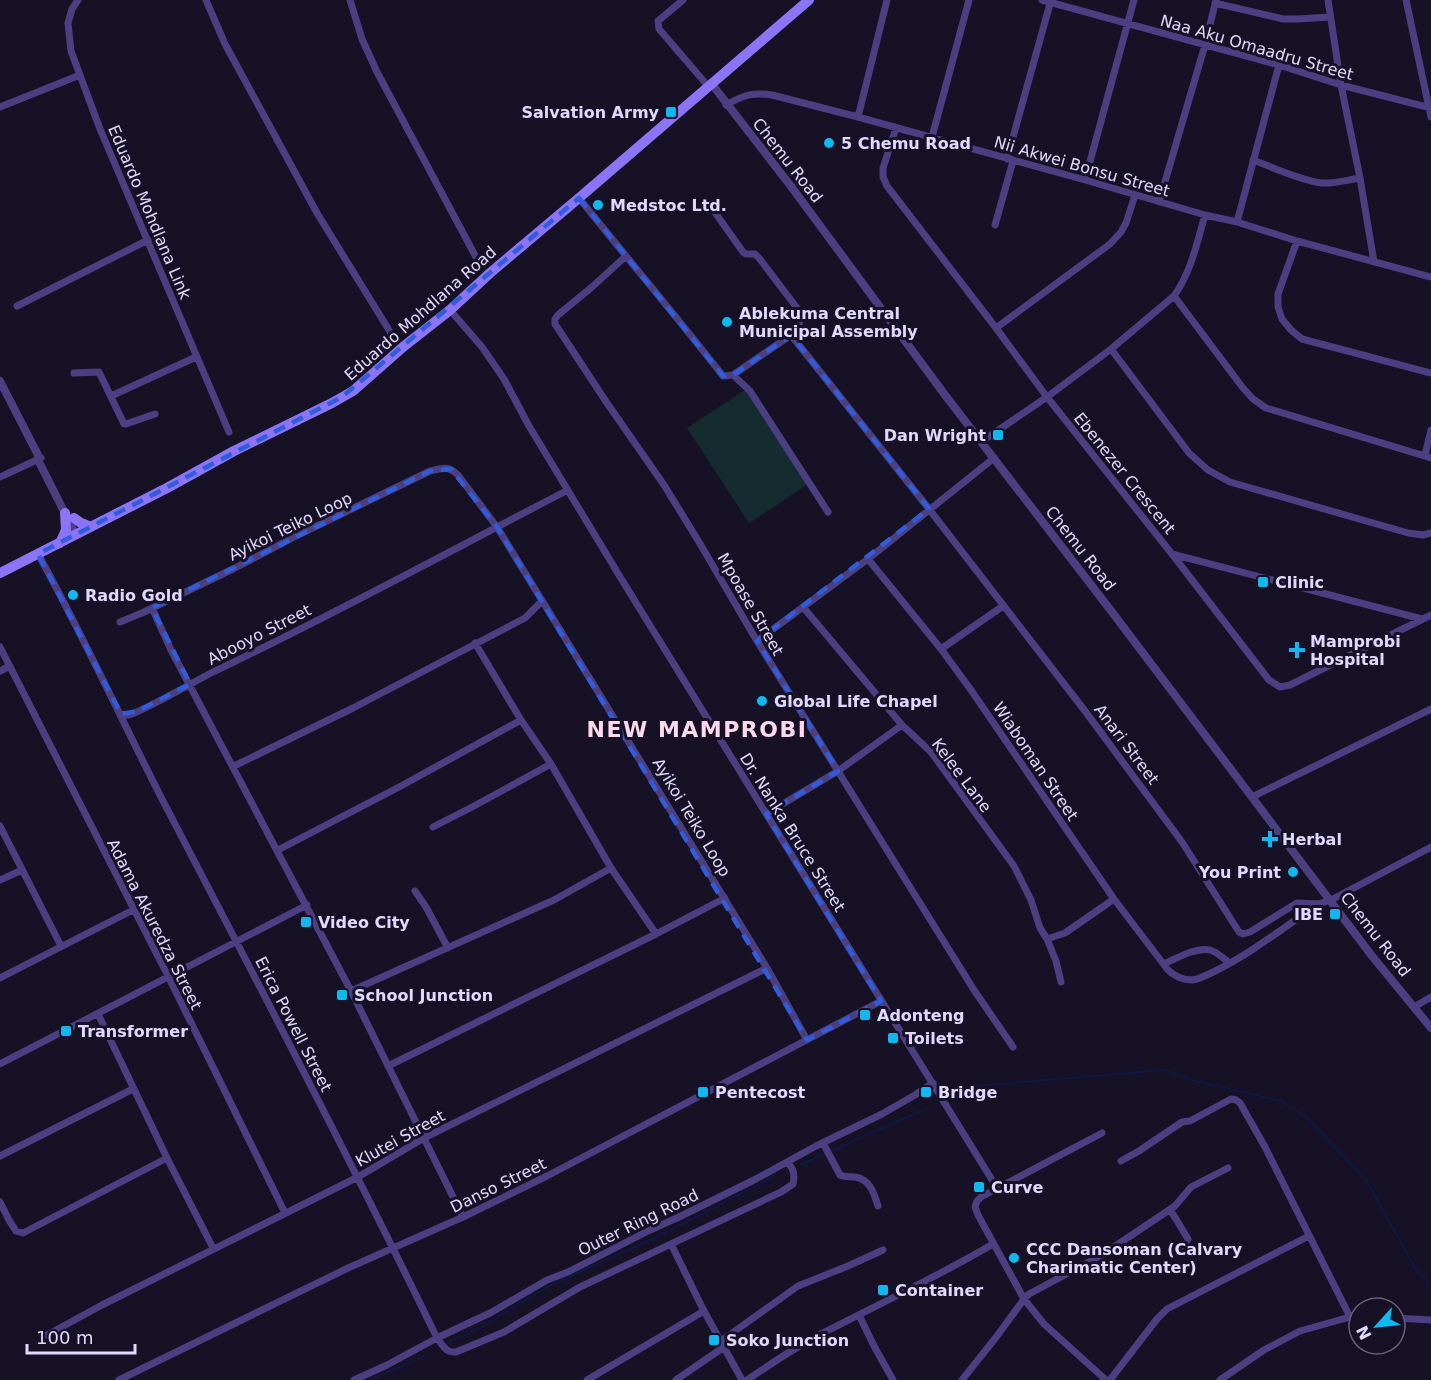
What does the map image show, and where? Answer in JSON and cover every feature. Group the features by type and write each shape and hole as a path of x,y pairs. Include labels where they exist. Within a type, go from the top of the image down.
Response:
{"main road":[{"name":"Eduardo Mohdlana Road","path":"0,573 342,397 450,310 490,273 809,0"},
{"path":"60,543 70,516 81,523 83,531"}],"street":[{"name":"Eduardo Mohdlana Link","path":"78,0 72,9 68,23 71,51 100,129 229,432"},
{"path":"206,0 225,44 317,213 392,335"},
{"path":"350,0 362,39 377,72 477,259"},
{"path":"683,0 658,21 659,29 709,85"},
{"path":"858,117 887,0"},
{"path":"932,137 969,0"},
{"name":"Naa Aku Omaadru Street","path":"1041,0 1430,108"},
{"path":"1085,180 1134,0"},
{"path":"1328,0 1341,85 1374,262"},
{"path":"1406,0 1431,117"},
{"path":"995,225 1050,1"},
{"path":"1159,202 1205,45 1215,2 1283,18 1330,17"},
{"path":"1237,222 1279,65"},
{"path":"0,107 80,75"},
{"name":"Chemu Road","path":"709,85 790,184 945,395 1372,956 1431,1028"},
{"name":"Nii Akwei Bonsu Street","path":"726,105 747,94 760,93 932,137 1431,277"},
{"name":"Ebenezer Crescent","path":"896,128 883,168 883,177 887,186 1047,397 1269,680 1280,687 1290,685 1431,615"},
{"path":"1253,160 1322,183 1360,178"},
{"path":"996,328 1110,244 1126,223 1135,195"},
{"path":"579,198 723,376 733,375 791,335 799,327 800,316 797,308 759,258 755,254 743,252 714,211"},
{"path":"981,442 1047,397 1111,349 1174,296 1187,275 1205,215"},
{"path":"16,306 148,240"},
{"path":"1297,241 1278,294 1278,307 1282,319 1291,330 1302,339 1431,373"},
{"name":"Mpoase Street","path":"626,256 558,315 555,324 664,485 756,642 968,980 1013,1047"},
{"path":"1174,296 1243,388 1266,408 1428,457 1431,430"},
{"name":"Dr. Nanka Bruce Street","path":"450,310 496,366 568,490 997,1188"},
{"name":"Anari Street","path":"791,335 1085,711 1173,830 1239,932 1250,933 1297,903 1318,904"},
{"path":"1111,349 1190,453 1208,470 1230,482 1396,530 1423,535 1431,533"},
{"path":"111,396 196,357"},
{"path":"74,373 99,372 124,424 155,414"},
{"path":"733,375 750,391 828,512"},
{"path":"0,381 70,516 83,531"},
{"path":"0,477 39,457"},
{"path":"756,642 868,559 994,458"},
{"name":"Ayikoi Teiko Loop","path":"152,608 430,471 452,469 497,527 725,898 807,1040"},
{"name":"Abooyo Street","path":"121,714 128,715 159,702 568,490"},
{"path":"38,554 65,602 121,714"},
{"path":"1172,554 1422,619"},
{"name":"Wiaboman Street","path":"868,559 941,649 1114,899 1171,973 1180,978 1196,980 1230,963"},
{"path":"234,766 362,703 525,618 542,601"},
{"path":"941,649 1003,606"},
{"name":"Kelee Lane","path":"803,607 902,725 931,752 1014,866 1031,900 1040,928 1056,961 1061,982"},
{"path":"120,622 152,608 171,650 351,991 463,1217"},
{"path":"475,643 521,720 551,764 611,868 656,934"},
{"name":"Adama Akuredza Street","path":"0,647 168,976 285,1213"},
{"path":"0,671 10,666"},
{"path":"1252,797 1431,709"},
{"name":"Erica Powell Street","path":"121,714 141,758 394,1248 437,1338 450,1353 521,1322 580,1287 671,1244"},
{"path":"278,850 521,720"},
{"path":"766,814 838,771 902,725"},
{"path":"433,827 551,764"},
{"path":"0,826 61,946"},
{"path":"1164,964 1192,952 1203,950 1211,950 1230,963 1318,904 1331,900 1431,847"},
{"path":"351,991 554,900 611,868"},
{"path":"0,880 22,870"},
{"path":"415,891 448,948"},
{"path":"388,1066 725,898"},
{"path":"1047,939 1065,933 1114,899"},
{"path":"0,1064 307,905"},
{"path":"0,978 133,910"},
{"name":"Klutei Street","path":"47,1335 213,1248 358,1177 424,1138 767,968"},
{"path":"1414,1007 1431,997"},
{"name":"Danso Street","path":"119,1380 582,1159 881,1001"},
{"path":"98,1014 213,1248"},
{"name":"Outer Ring Road","path":"354,1380 492,1312 537,1285 568,1272 756,1179 882,1114 933,1083"},
{"path":"0,1156 133,1089"},
{"path":"1121,1161 1182,1122 1231,1099 1236,1100 1240,1103 1265,1147 1347,1311"},
{"path":"1102,1133 981,1197 975,1207 1024,1299 1044,1324 1106,1380"},
{"path":"823,1143 840,1175 866,1181 873,1190 878,1206"},
{"path":"0,1202 16,1231 23,1233 167,1158"},
{"path":"742,1380 671,1244 788,1188 793,1184 795,1177 787,1162"},
{"path":"962,1380 1024,1299 1036,1289 1102,1255 1170,1210 1180,1202 1191,1187 1228,1168"},
{"path":"1170,1210 1188,1239 1179,1248"},
{"path":"1110,1380 1167,1309 1309,1236"},
{"path":"747,1380 808,1341 940,1274 993,1244"},
{"path":"676,1380 798,1286 883,1250"},
{"path":"587,1380 704,1311"},
{"path":"859,1316 892,1380"},
{"path":"1220,1380 1264,1350 1300,1331 1347,1318"},
{"path":"1407,1319 1431,1320"}],"highlighted area":[{"path":"579,198 723,376 733,375 791,335 929,509 757,641 838,771 766,814 881,1001 807,1040 497,527 451,469 430,471 152,608 190,684 138,711 121,714 38,554 342,397"}],"green space":[{"path":"745,390 807,485 749,523 687,428"}],"waterway":[{"path":"953,1097 976,1086 1164,1070 1191,1080 1281,1101 1305,1116 1365,1178 1415,1268 1431,1286"},
{"path":"802,1164 923,1110"},
{"path":"447,1343 481,1327 551,1285 659,1236 772,1178"},
{"path":"370,1380 423,1357"}],"place":[{"name":"Salvation Army","path":"671,112"},
{"name":"5 Chemu Road","path":"829,143"},
{"name":"Medstoc Ltd.","path":"598,205"},
{"name":"Ablekuma Central Municipal Assembly","path":"727,322"},
{"name":"Dan Wright","path":"998,435"},
{"name":"Clinic","path":"1263,582"},
{"name":"Radio Gold","path":"73,595"},
{"name":"Mamprobi Hospital","path":"1297,650"},
{"name":"Global Life Chapel","path":"762,701"},
{"name":"Herbal","path":"1270,839"},
{"name":"You Print","path":"1293,872"},
{"name":"IBE","path":"1335,914"},
{"name":"Video City","path":"306,922"},
{"name":"School Junction","path":"342,995"},
{"name":"Adonteng","path":"865,1015"},
{"name":"Transformer","path":"66,1031"},
{"name":"Toilets","path":"893,1038"},
{"name":"Pentecost","path":"703,1092"},
{"name":"Bridge","path":"926,1092"},
{"name":"Curve","path":"979,1187"},
{"name":"CCC Dansoman (Calvary Charimatic Center)","path":"1014,1258"},
{"name":"Container","path":"883,1290"},
{"name":"Soko Junction","path":"714,1340"}],"district":[{"name":"NEW MAMPROBI","path":"697,729"}]}
